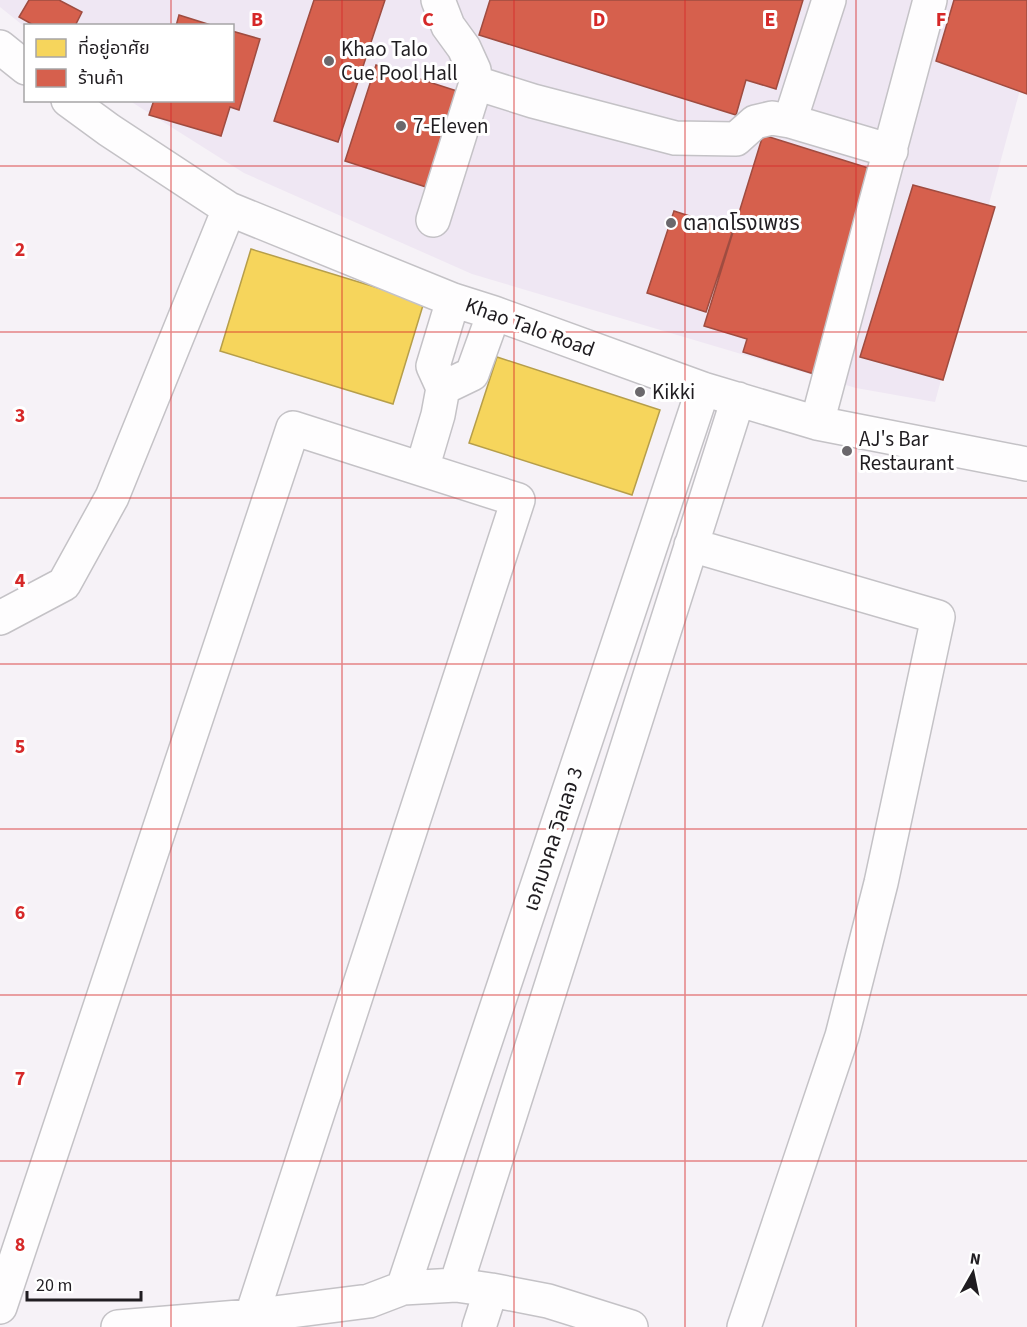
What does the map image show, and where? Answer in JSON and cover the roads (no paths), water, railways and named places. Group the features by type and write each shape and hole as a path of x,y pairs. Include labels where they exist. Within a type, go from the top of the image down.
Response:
{"street":[{"path":"432,220 476,83 474,70 464,48 448,26 438,0"},
{"path":"790,121 829,0"},
{"path":"817,423 930,0"},
{"path":"0,46 24,66"},
{"path":"476,83 533,102 675,138 736,139 755,122 772,118 790,121 891,151"},
{"name":"Khao Talo Road","path":"71,102 109,130 229,208 453,300 703,389 817,423 1027,464"},
{"path":"0,618 64,584 70,574 112,497 229,208"},
{"path":"422,469 438,415 443,388 433,366 453,300"},
{"path":"443,388 472,374 494,313"},
{"name":"เอกมงคล วิลเลจ 3","path":"403,1288 703,389"},
{"name":"เอกมงคล วิลเลจ 3","path":"456,1285 738,399"},
{"path":"0,1306 293,428 518,500 250,1321"},
{"path":"691,545 938,617 880,883 842,1036 744,1327"},
{"path":"118,1327 250,1321 369,1301 403,1288 456,1285 548,1301 631,1327"},
{"path":"479,1327 491,1290"}],"place":[{"name":"Khao Talo Cue Pool Hall","path":"329,61"},
{"name":"7-Eleven","path":"401,126"},
{"name":"ตลาดโรงเพชร","path":"671,223"},
{"name":"Kikki","path":"640,392"},
{"name":"AJ's Bar Restaurant","path":"847,451"}]}
